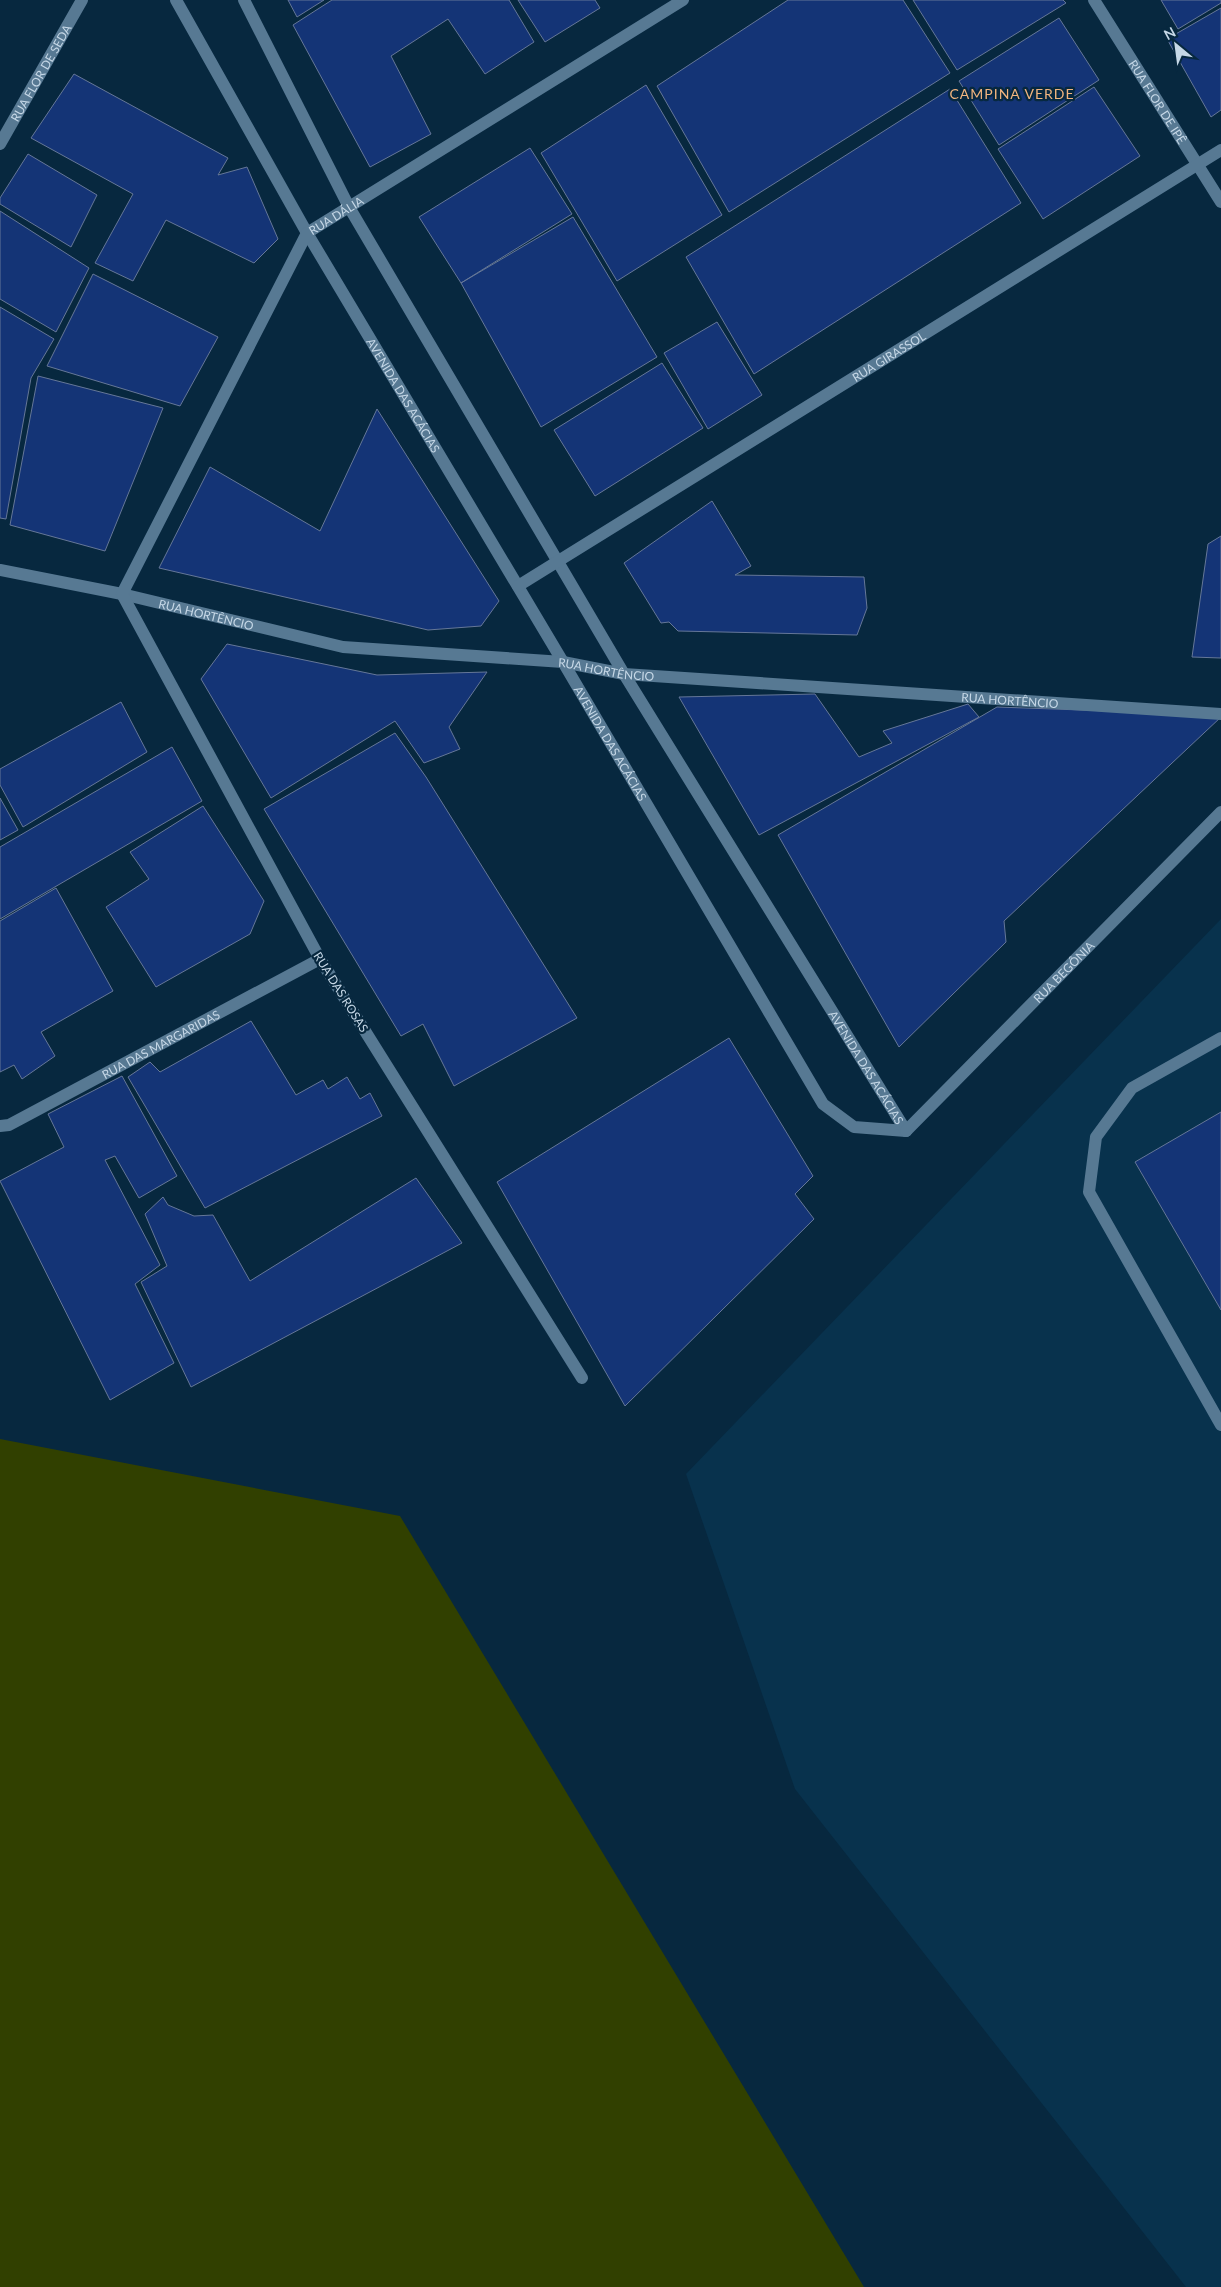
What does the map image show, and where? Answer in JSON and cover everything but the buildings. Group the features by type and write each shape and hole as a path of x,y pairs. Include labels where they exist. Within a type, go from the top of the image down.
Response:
{"street":[{"name":"RUA FLOR DE SEDA","path":"0,144 82,0"},
{"name":"AVENIDA DAS ACÁCIAS","path":"176,0 306,233 518,586 823,1104 854,1128 906,1131"},
{"name":"AVENIDA DAS ACÁCIAS","path":"244,0 349,207 624,674 906,1131"},
{"name":"RUA DÁLIA","path":"122,594 306,233 684,0"},
{"name":"RUA FLOR DE IPÊ","path":"1094,0 1221,202"},
{"name":"RUA GIRASSOL","path":"518,586 1221,150"},
{"name":"RUA HORTÊNCIO","path":"0,570 122,594 343,646 563,662 624,674 1221,714"},
{"name":"RUA DAS ROSAS","path":"122,594 320,958 582,1378"},
{"name":"RUA BEGÔNIA","path":"906,1131 1221,812"},
{"name":"RUA DAS MARGARIDAS","path":"0,1126 9,1125 320,958"},
{"path":"1221,1038 1132,1088 1096,1137 1089,1192 1221,1425"}],"shaded area":[{"path":"1221,919 1221,2287 1186,2287 795,1789 686,1474"}],"green space":[{"path":"0,1439 400,1516 864,2287 0,2287"}],"district":[{"name":"CAMPINA VERDE","path":"1012,93"}]}
